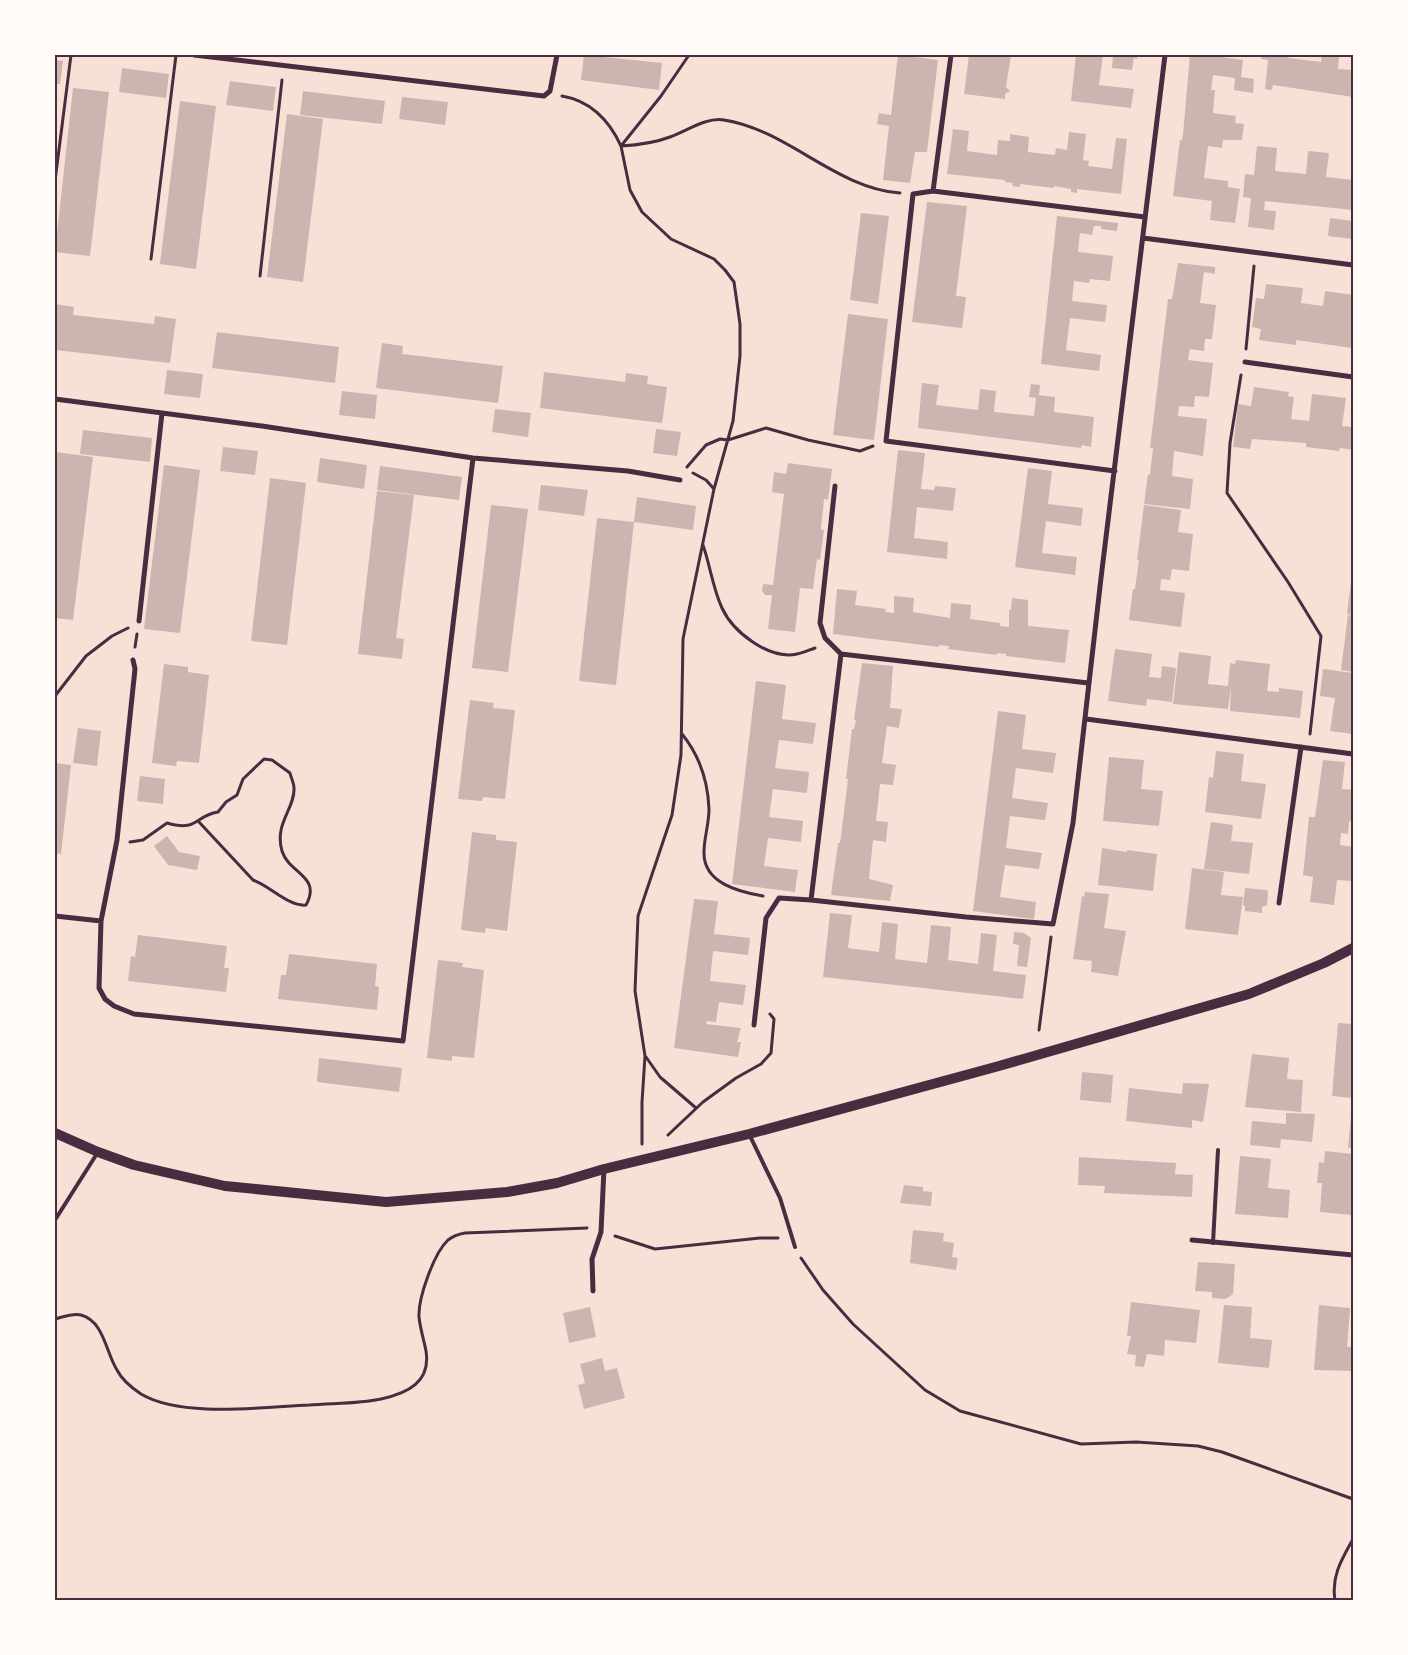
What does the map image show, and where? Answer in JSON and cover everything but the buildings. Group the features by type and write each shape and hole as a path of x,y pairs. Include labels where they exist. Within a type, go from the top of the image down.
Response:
{"main road":[{"path":"55,1133 134,1165 225,1186 386,1202 507,1192 557,1183 604,1169 749,1134 1249,994 1324,963 1353,948"}],"street":[{"path":"194,55 544,96 548,93 557,55"},
{"path":"933,191 951,55"},
{"path":"754,1025 766,918 779,898 1053,924 1074,823 1086,720 1088,683 1165,55"},
{"path":"1115,471 886,441 913,194 933,191 1145,217"},
{"path":"1143,238 1353,265"},
{"path":"1245,362 1353,377"},
{"path":"55,400 162,413 473,458 628,472 680,480"},
{"path":"139,621 162,413"},
{"path":"133,660 135,669 130,730 117,840 101,921 98,988 105,999 127,1012 201,1023 403,1042 473,458"},
{"path":"835,486 820,623 825,638 841,654 1088,683"},
{"path":"812,900 841,654"},
{"path":"1086,720 1353,754"},
{"path":"1279,903 1301,747"},
{"path":"55,916 101,921"},
{"path":"593,1291 592,1260 601,1232 604,1169"},
{"path":"1192,1240 1353,1255"}],"lane":[{"path":"749,1134 780,1198 795,1248"},
{"path":"1213,1243 1218,1150"},
{"path":"55,1220 98,1152"}],"path":[{"path":"55,182 71,55"},
{"path":"150,259 176,55"},
{"path":"621,146 661,96 689,55"},
{"path":"260,276 283,65"},
{"path":"548,93 580,100 597,111 614,130 621,146 630,190 642,212 671,239 714,259 734,282 740,324 740,356 733,421 714,489 684,639 682,734 672,815 638,916 635,991 645,1056 642,1147"},
{"path":"621,146 645,145 704,122 722,119 752,127 776,138 827,168 868,185 891,192 913,194"},
{"path":"1255,253 1245,362 1230,443 1227,493 1288,582 1321,636 1309,739"},
{"path":"686,469 706,445 720,439 728,440 766,428 808,440 860,451 886,441"},
{"path":"703,544 721,607 741,632 763,648 780,654 796,655 830,643"},
{"path":"133,660 139,621"},
{"path":"55,696 86,656 112,636 139,621"},
{"path":"682,734 694,749 705,779 709,808 704,852 706,865 712,874 728,888 779,898"},
{"path":"117,840 129,842 143,840 167,823 187,827 199,822 210,813 218,812 226,802 237,795 243,779 264,759 272,760 290,773 294,789 280,829 282,850 287,863 304,876 310,885 310,898 306,905 294,903 265,884 253,880 199,822"},
{"path":"1039,1030 1053,924"},
{"path":"662,1141 696,1108 736,1078 761,1064 771,1053 774,1019 757,997"},
{"path":"645,1056 660,1077 696,1108"},
{"path":"55,1319 74,1315 90,1319 96,1324 116,1370 123,1380 142,1394 166,1404 227,1409 380,1400 405,1392 415,1386 426,1371 426,1351 419,1318 420,1306 438,1254 450,1239 465,1233 588,1228 655,1249 776,1237 795,1248 823,1290 853,1324 925,1390 960,1411 1081,1444 1136,1442 1198,1446 1222,1452 1353,1498"},
{"path":"1335,1600 1334,1590 1337,1567 1353,1539"}]}
